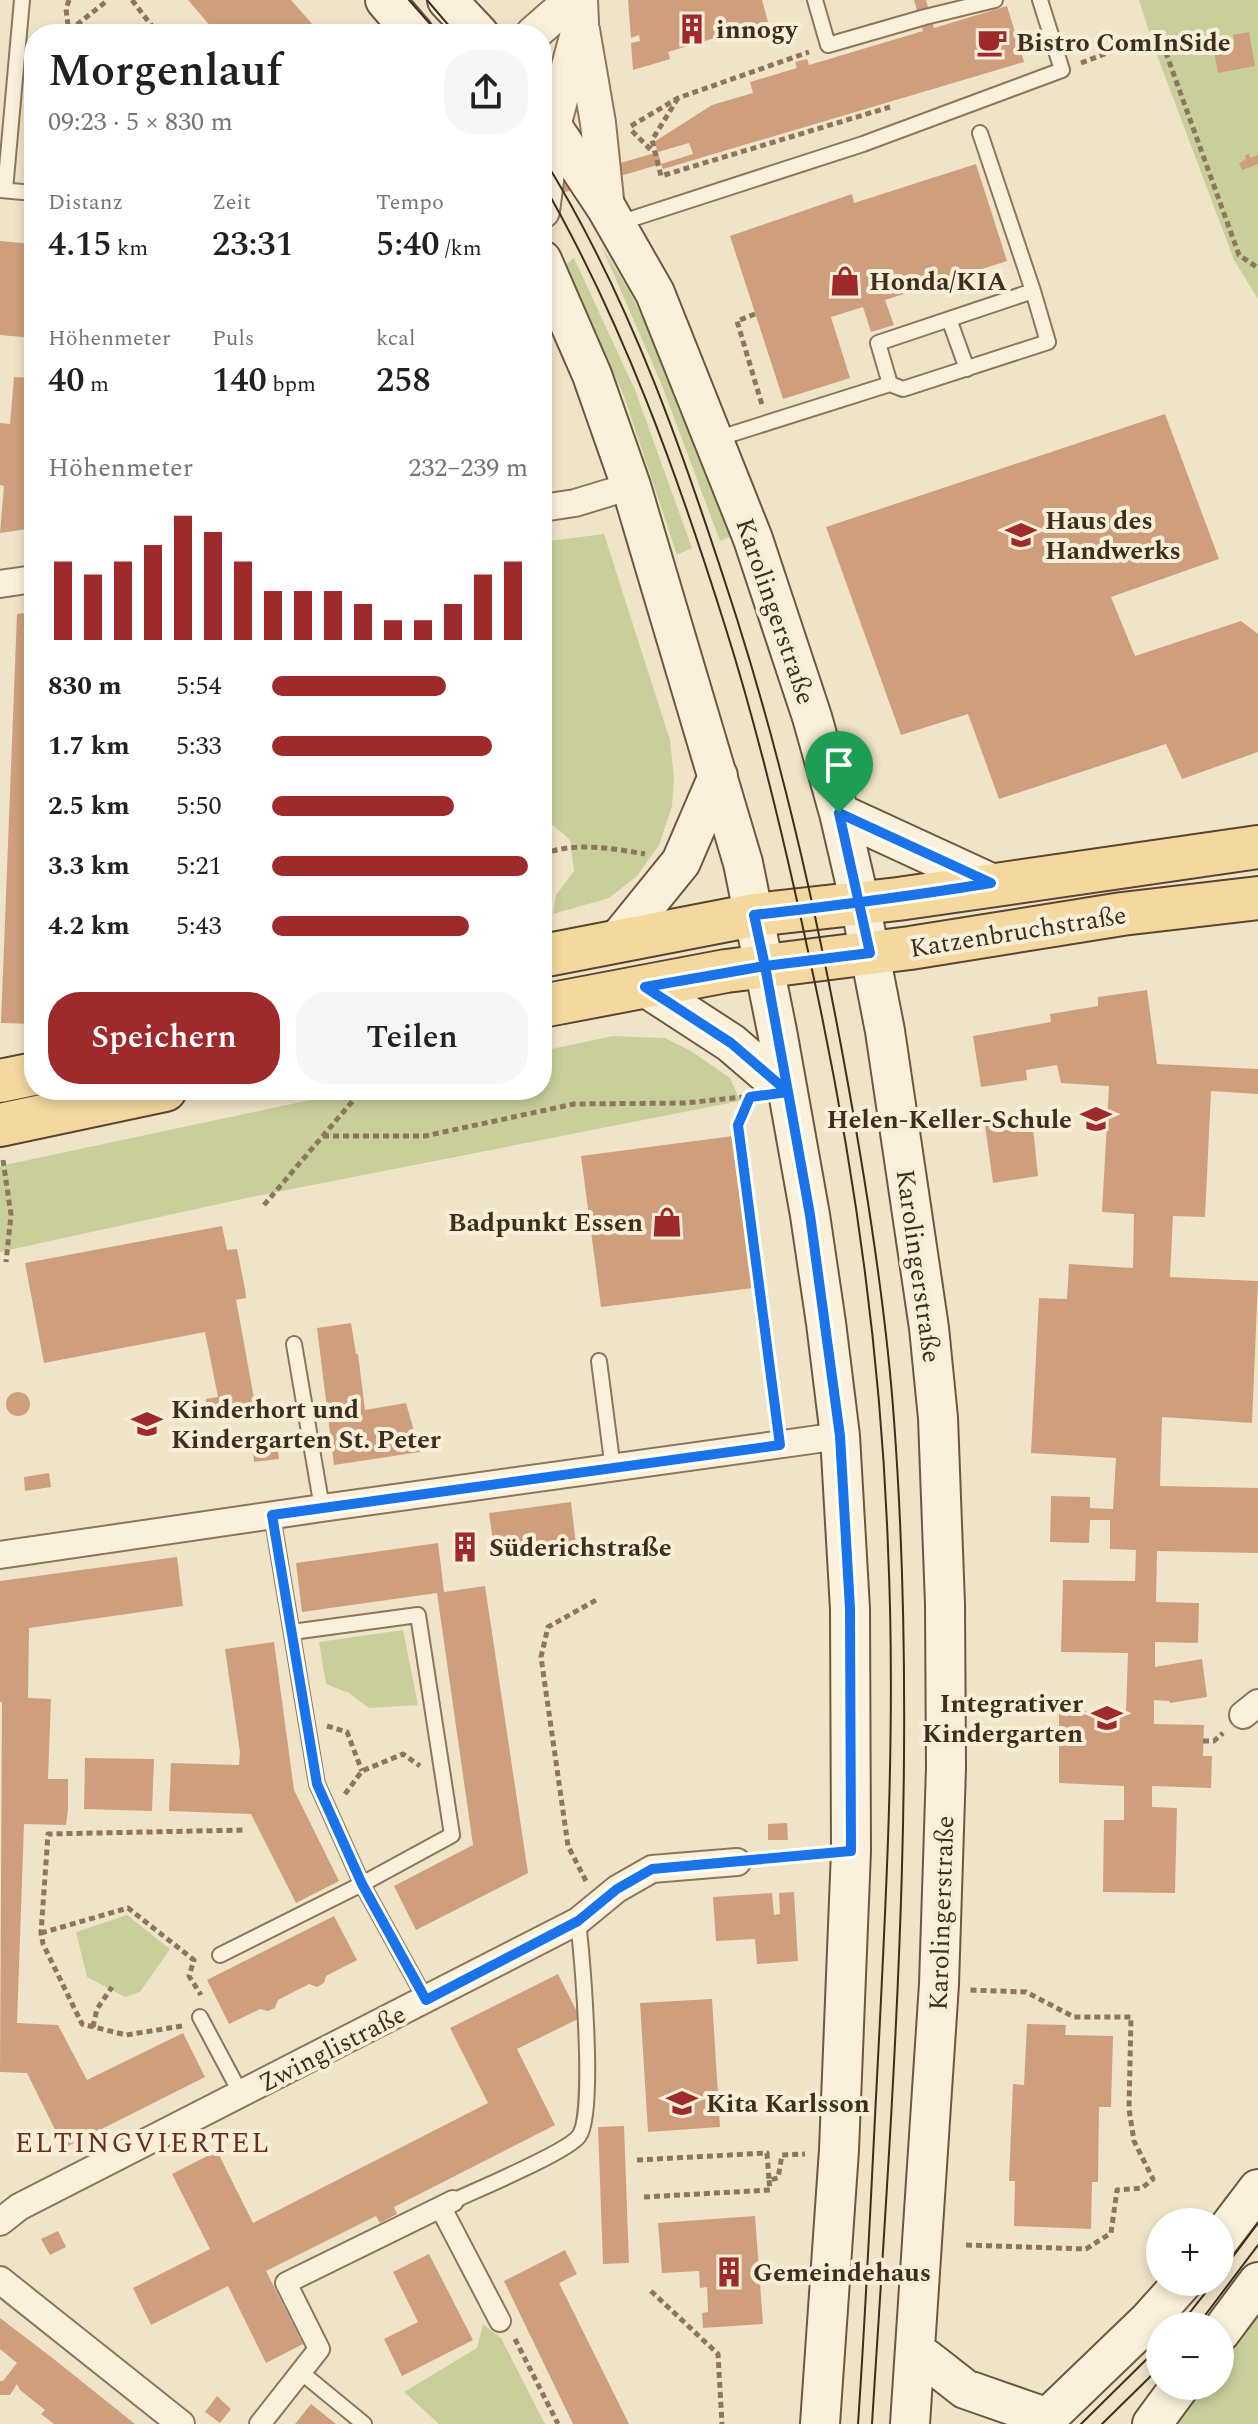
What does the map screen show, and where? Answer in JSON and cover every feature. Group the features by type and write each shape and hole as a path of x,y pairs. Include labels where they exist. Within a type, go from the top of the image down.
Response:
{"main road":[{"path":"385,0 405,24"},
{"path":"447,0 470,24"},
{"name":"Karolingerstraße","path":"552,124 655,293 759,554 812,717 839,813 885,1031 929,1328 938,1418 945,1604 946,1768 939,1984 910,2424"},
{"path":"552,283 592,375 631,486 743,863 810,1215 840,1436 850,1609 851,1851 839,2150 820,2424"},
{"path":"617,941 681,862 718,776"},
{"path":"839,813 991,883"},
{"name":"Katzenbruchstraße","path":"552,954 754,915 1258,847"},
{"name":"Katzenbruchstraße","path":"552,1004 765,966 1122,914 1258,898"},
{"path":"645,987 731,1043 788,1092"},
{"path":"0,1081 24,1076"},
{"path":"1,1142 133,1100"},
{"path":"1234,2221 1258,2189"},
{"path":"1234,2314 1258,2282"},
{"path":"915,2350 965,2389 1044,2421 1170,2296"},
{"path":"1152,2424 1170,2400"}],"street":[{"path":"549,24 577,7"},
{"path":"552,103 577,7"},
{"path":"577,7 611,217"},
{"path":"552,506 631,486"},
{"path":"0,584 24,580"},
{"path":"0,1555 840,1436"},
{"name":"Zwinglistraße","path":"0,2222 19,2207 588,1914 617,1889 652,1869 737,1862"},
{"path":"260,2424 319,2349 286,2283 447,2204 500,2321"},
{"path":"0,2280 181,2424"}],"lane":[{"path":"22,0 3,190 24,192"},
{"path":"815,0 828,45 995,0"},
{"path":"611,217 863,144 1062,70 1040,0"},
{"path":"715,439 890,384 903,389 1048,342 980,133"},
{"path":"890,384 878,343 1033,291"},
{"path":"949,319 967,369"},
{"path":"294,1344 322,1508"},
{"path":"599,1361 613,1469"},
{"path":"272,1515 317,1784 362,1884 426,2000"},
{"path":"220,1955 452,1835 418,1615 292,1632"},
{"path":"447,2204 562,2149 580,2136 586,2114 588,1914"},
{"path":"200,2017 241,2094"},
{"path":"302,2373 364,2424"}],"path":[{"path":"68,24 66,9 69,0"},
{"path":"80,24 108,0"},
{"path":"132,0 150,24"},
{"path":"1062,70 1136,42 1166,53 1239,255 1258,268"},
{"path":"657,156 628,128 678,98 800,58 828,45"},
{"path":"678,98 652,140 661,176 899,105"},
{"path":"755,314 737,321 768,423"},
{"path":"552,851 563,847 621,850 681,862"},
{"path":"323,1136 425,1136 574,1104 685,1103 750,1097 738,1125 780,1445"},
{"path":"264,1205 354,1100"},
{"path":"1,1142 11,1215 6,1262"},
{"path":"588,1914 568,1846 541,1657 548,1627 598,1599"},
{"path":"325,1725 347,1732 362,1771"},
{"path":"330,1812 362,1771 403,1754 444,1782"},
{"path":"41,1933 128,1908 194,1960 189,1976 201,1994 200,2017 181,2027 126,2035 82,2024 43,1944 41,1933 48,1834 245,1830"},
{"path":"737,1862 851,1851"},
{"path":"93,2027 97,2009 112,1987"},
{"path":"965,1990 1026,1992 1074,2017 1131,2017 1129,2109 1134,2141 1153,2179 1142,2188 1117,2190 1111,2233 1086,2249 966,2245"},
{"path":"637,2160 767,2153 770,2190 644,2197"},
{"path":"769,2180 778,2178 782,2155 806,2154"},
{"path":"651,2291 718,2354 722,2424"},
{"path":"500,2321 511,2331 558,2424"}],"green space":[{"path":"1139,0 1258,0 1258,299 1234,260"},
{"path":"601,245 656,343 732,536 720,541 661,383"},
{"path":"574,258 635,390 692,548 677,555 624,396 572,286 566,264"},
{"path":"604,534 670,740 674,778 672,806 659,845 637,876 609,898 553,914 556,895 574,871 570,840 552,825 552,541"},
{"path":"613,1036 665,1038 691,1051 730,1078 740,1101 251,1197 0,1252 0,1166 310,1100 552,1100 552,1049"},
{"path":"403,1630 418,1705 369,1708 349,1693 326,1684 319,1642"},
{"path":"127,1915 170,1949 140,1992 125,1997 87,1977 76,1932"},
{"path":"1258,2309 1258,2424 1166,2424 1185,2400 1234,2400 1234,2339"},
{"path":"483,2324 501,2338 545,2424 439,2424 404,2392 477,2348"}],"building":[{"path":"188,0 291,0 312,24 208,24"},
{"name":"innogy","path":"628,0 762,0 768,22 668,52 670,59 633,70 631,43 640,41 639,35 631,38"},
{"path":"914,0 926,0 934,28 1007,6 1024,62 663,169 661,164 693,154 689,143 658,152 654,142 712,105 753,93 750,82 797,68 795,62 807,59 809,65 923,31"},
{"path":"1249,32 1255,66 1218,73 1213,45 1234,41 1233,35"},
{"path":"658,152 661,164 552,196 552,183"},
{"path":"1249,154 1250,158 1258,155 1258,164 1242,170 1239,163"},
{"name":"Honda/KIA","path":"976,164 1007,261 885,300 894,325 871,332 863,307 831,317 850,378 783,399 730,236 852,194 854,203"},
{"path":"0,241 24,243 24,337 0,335"},
{"path":"14,377 24,378 24,529 0,533 4,486 0,485 0,423 10,424"},
{"path":"1165,414 1219,559 1111,597 1135,656 1241,621 1258,634 1258,752 1182,779 1166,744 999,799 968,714 901,735 826,527"},
{"path":"24,613 24,1024 1,1023 17,614"},
{"path":"1147,990 1157,1064 1258,1069 1258,1094 1211,1091 1205,1217 1173,1216 1170,1277 1258,1281 1252,1423 1162,1417 1160,1486 1258,1488 1258,1553 1157,1551 1156,1602 1199,1603 1198,1643 1155,1642 1155,1667 1202,1659 1207,1697 1170,1703 1154,1700 1154,1724 1204,1725 1203,1756 1212,1756 1211,1788 1152,1786 1152,1807 1177,1808 1175,1893 1103,1892 1104,1820 1124,1820 1124,1786 1059,1783 1059,1711 1126,1712 1128,1653 1061,1652 1063,1580 1135,1581 1136,1550 1110,1549 1110,1520 1090,1520 1089,1543 1050,1542 1051,1496 1090,1497 1090,1508 1113,1509 1116,1458 1031,1453 1039,1298 1067,1299 1069,1264 1133,1268 1134,1214 1102,1212 1109,1086 1061,1083 1057,1065 1026,1070 1027,1080 981,1087 973,1036 1051,1022 1050,1014 1098,1006 1098,997"},
{"path":"1032,1118 1038,1176 993,1183 985,1125"},
{"name":"Badpunkt Essen","path":"733,1136 753,1288 601,1307 581,1156"},
{"path":"222,1226 227,1250 237,1249 245,1289 246,1298 236,1300 256,1409 209,1419 206,1399 218,1397 205,1332 44,1363 25,1263"},
{"path":"351,1323 365,1410 406,1403 420,1452 334,1465 317,1328"},
{"path":"18,1392 27,1395 30,1404 27,1413 18,1416 9,1413 6,1404 9,1395"},
{"path":"277,1445 279,1459 254,1462 253,1448"},
{"path":"49,1473 51,1487 25,1491 24,1477"},
{"path":"571,1502 576,1545 495,1555 489,1513"},
{"name":"Süderichstraße","path":"473,1538 476,1553 457,1556 455,1540"},
{"path":"438,1543 444,1592 485,1586 528,1873 416,1930 394,1886 473,1845 437,1593 302,1612 296,1563"},
{"path":"177,1557 183,1606 29,1628 28,1698 51,1699 48,1779 68,1779 68,1809 66,1825 24,1824 17,2023 58,2025 87,2080 183,2033 205,2077 64,2148 27,2073 0,2072 0,1581"},
{"path":"274,1642 294,1790 339,1881 296,1903 251,1814 169,1811 171,1763 239,1765 240,1752 225,1649"},
{"path":"85,1758 154,1759 152,1811 84,1809"},
{"path":"787,1823 788,1840 768,1840 768,1824"},
{"path":"794,1892 798,1961 757,1964 755,1939 716,1941 713,1897 772,1893 774,1915 780,1914 779,1893"},
{"path":"334,1916 357,1960 326,1976 324,1983 317,1987 309,1984 278,2000 275,2008 268,2011 260,2009 229,2024 207,1980"},
{"path":"558,1974 580,2018 517,2049 555,2125 394,2207 397,2214 380,2223 376,2216 266,2271 303,2344 266,2363 228,2286 151,2325 133,2288 210,2249 172,2174 217,2151 253,2223 488,2103 450,2028"},
{"path":"712,1999 720,2127 648,2132 640,2003"},
{"path":"1027,2024 1066,2025 1065,2035 1113,2036 1111,2107 1099,2107 1098,2182 1092,2182 1091,2229 1014,2226 1015,2181 1009,2181 1013,2084 1024,2085"},
{"path":"624,2126 629,2263 603,2264 598,2127"},
{"name":"Gemeindehaus","path":"755,2216 763,2324 703,2328 702,2313 708,2312 707,2287 700,2288 699,2271 662,2273 658,2223"},
{"path":"58,2231 66,2247 50,2255 41,2239"},
{"path":"565,2250 577,2274 559,2283 629,2424 573,2424 504,2281"},
{"path":"429,2254 473,2340 402,2376 384,2339 418,2322 393,2272"},
{"path":"0,2318 135,2424 54,2424 41,2414 45,2410 17,2384 10,2395 0,2395 0,2381 17,2363 0,2349"},
{"path":"217,2396 231,2409 220,2423 205,2412"},
{"path":"311,2404 336,2424 295,2424"}],"tram line":[{"path":"409,0 430,24"},
{"path":"427,0 447,24"},
{"path":"552,173 603,266 654,381 737,619 786,792 826,966 876,1252 894,1420 901,1546 904,1797 895,2048 872,2424"},
{"path":"552,200 598,289 646,401 708,572 739,671 793,880 840,1109 863,1255 884,1475 891,1681 884,1946 858,2424"},
{"path":"1234,2255 1258,2223"},
{"path":"1208,2312 1258,2245"},
{"path":"1190,2312 1203,2296"},
{"path":"1081,2424 1146,2360"},
{"path":"1102,2424 1146,2381"}],"place":[{"name":"innogy","path":"692,29"},
{"name":"Bistro ComInSide","path":"992,42"},
{"name":"Honda/KIA","path":"845,281"},
{"name":"Haus des Handwerks","path":"1021,535"},
{"name":"Helen-Keller-Schule","path":"1096,1119"},
{"name":"Badpunkt Essen","path":"667,1222"},
{"name":"Kinderhort und Kindergarten St. Peter","path":"147,1424"},
{"name":"Süderichstraße","path":"465,1547"},
{"name":"Integrativer Kindergarten","path":"1107,1718"},
{"name":"Kita Karlsson","path":"682,2103"},
{"name":"Gemeindehaus","path":"729,2272"}],"district":[{"name":"ELTINGVIERTEL","path":"143,2142"}],"route":[{"path":"839,813 860,903 870,953 765,966 788,1092 750,1097 738,1125 780,1445 272,1515 317,1784 362,1884 426,2000 578,1921 617,1889 652,1869 851,1851 850,1609 840,1436 810,1215 788,1092 731,1043 645,987 765,966 754,915 860,903 898,899 991,883 839,813"}]}
